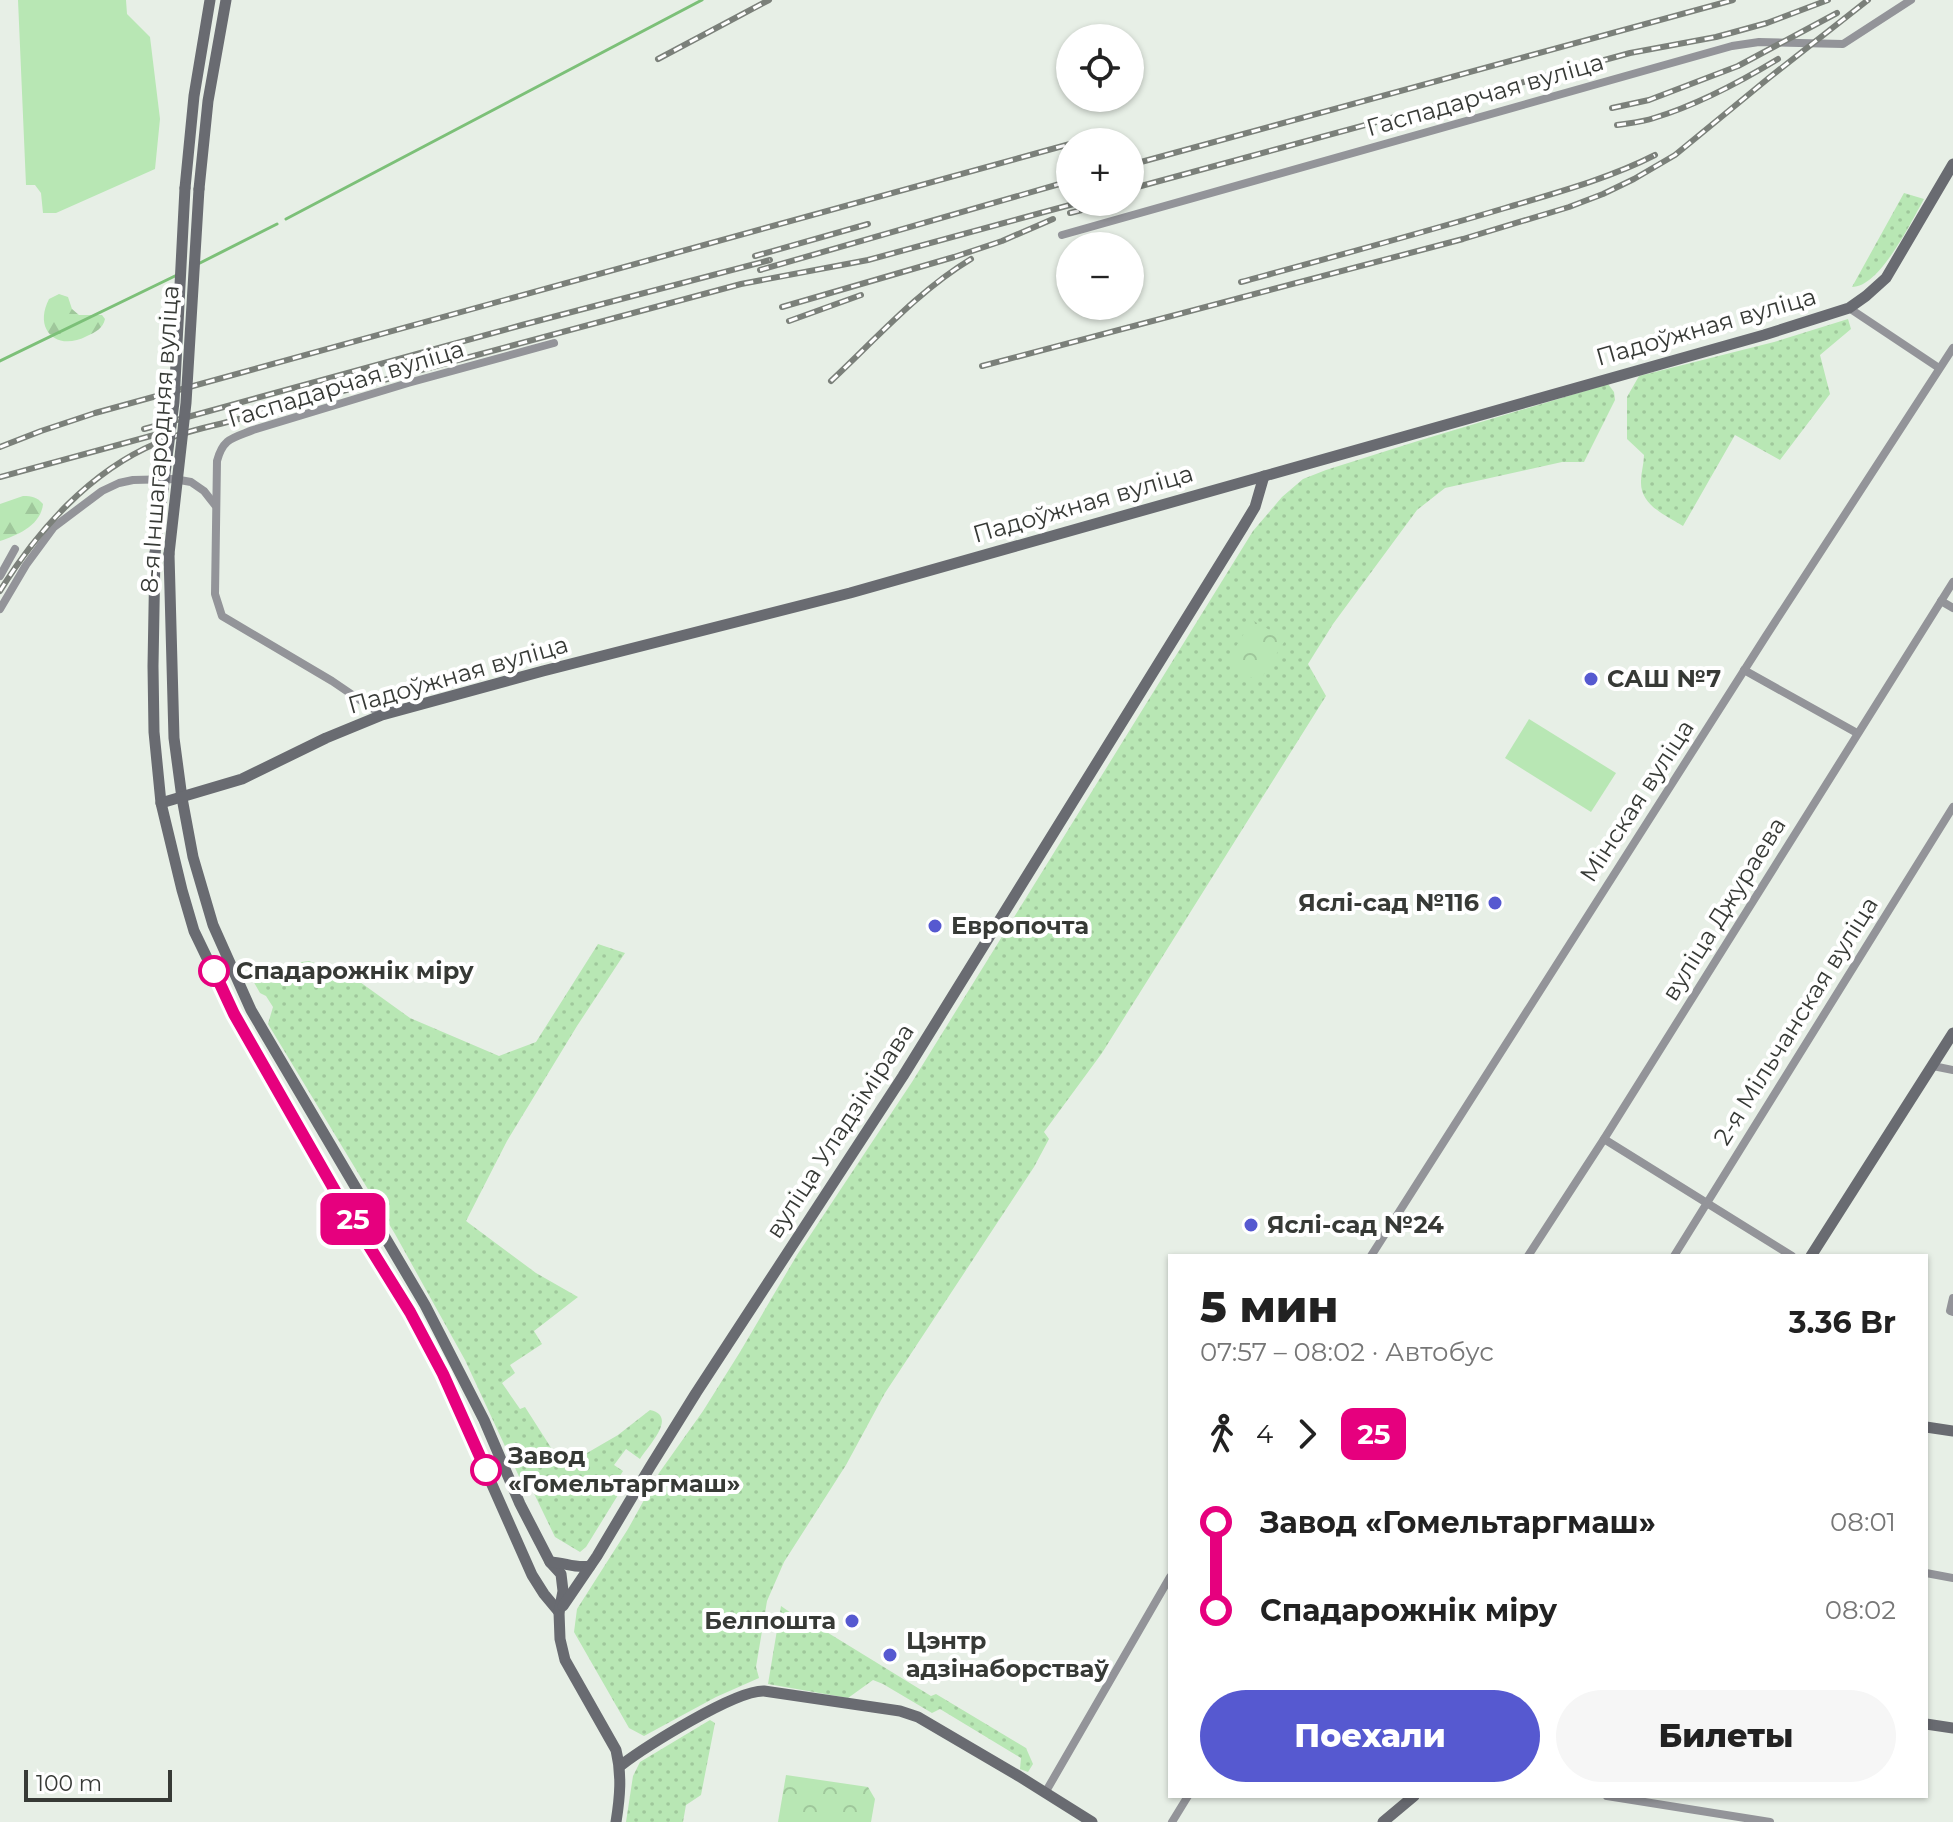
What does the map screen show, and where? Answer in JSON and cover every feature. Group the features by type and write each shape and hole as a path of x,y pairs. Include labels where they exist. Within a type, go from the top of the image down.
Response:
{"main road":[{"name":"8-я Іншагародняя вуліца","path":"210,0 192,111 174,402 155,553 154,732 161,803 194,931 234,1014 338,1196 410,1312 443,1374 532,1575 559,1612"},
{"name":"8-я Іншагародняя вуліца","path":"226,0 208,101 199,189 186,403 169,554 174,738 193,857 213,925 243,995 425,1305 484,1420 520,1504 550,1562 561,1574 563,1591 559,1612"},
{"path":"206,28 221,27"},
{"name":"Падоўжная вуліца","path":"161,803 242,779 382,715 850,593 1764,335 1849,308 1886,278 1953,164"},
{"name":"вуліца Уладзімірава","path":"559,1612 696,1393 903,1076 1243,527 1255,507 1264,476"},
{"path":"1812,1254 1953,1033"},
{"path":"1928,1427 1953,1431"},
{"path":"550,1562 578,1568 590,1566"},
{"path":"559,1612 565,1660 616,1750 621,1786 616,1822"},
{"path":"620,1766 722,1704 758,1690 906,1713 1092,1822"},
{"path":"1928,1724 1953,1728"},
{"path":"1383,1822 1412,1798"}],"street":[{"name":"Гаспадарчая вуліца","path":"1073,232 1732,46 1759,42 1843,44 1911,0"},
{"path":"1849,308 1939,368"},
{"name":"Гаспадарчая вуліца","path":"382,715 332,681 222,616 215,594 215,505 220,448 229,439 253,430 554,343"},
{"name":"Мінская вуліца","path":"1372,1254 1953,348"},
{"path":"0,609 26,565 54,527 102,491 133,480 174,479 191,482 204,491 215,505"},
{"path":"0,553 15,549 0,576"},
{"name":"вуліца Джураева","path":"1529,1254 1953,582"},
{"path":"1941,601 1953,608"},
{"path":"1744,670 1857,733"},
{"name":"2-я Мільчанская вуліца","path":"1675,1254 1953,807"},
{"path":"1933,1066 1953,1070"},
{"path":"1604,1139 1789,1254"},
{"path":"1953,1298 1950,1311 1953,1312"},
{"path":"1928,1573 1953,1578"},
{"path":"1045,1793 1168,1580"},
{"path":"1172,1822 1187,1798"},
{"path":"1620,1798 1770,1822"}],"green space":[{"path":"18,0 126,0 127,14 150,37 160,119 155,169 56,213 43,213 41,193 35,185 26,185"},
{"path":"1904,193 1924,199 1884,265 1863,284 1852,287"},
{"path":"59,294 68,297 72,309 79,315 102,315 105,319 103,325 76,340 66,341 51,335 46,329 45,310 49,299"},
{"path":"1848,319 1851,329 1820,355 1830,394 1780,460 1735,435 1683,526 1649,503 1642,489 1644,455 1627,439 1627,397 1639,376 1774,342"},
{"path":"1608,384 1615,400 1584,462 1562,462 1445,488 1417,510 1333,624 1308,664 1326,696 1102,1053 1044,1132 1049,1139 1034,1167 885,1393 846,1465 784,1562 767,1601 756,1667 759,1678 644,1736 629,1728 574,1632 577,1609 659,1473 740,1352 797,1255 912,1082 1253,531 1282,497 1303,479"},
{"path":"23,496 32,497 43,504 38,518 28,528 0,541 0,504"},
{"path":"1252,620 1286,639 1259,682 1226,663"},
{"path":"1529,719 1616,773 1591,812 1505,758"},
{"path":"598,944 625,953 507,1141 466,1221 536,1273 578,1297 534,1331 542,1344 510,1365 515,1373 502,1383 520,1409 525,1407 555,1454 587,1453 618,1435 650,1410 662,1418 659,1432 640,1459 626,1449 614,1465 623,1471 611,1490 618,1495 580,1552 555,1537 529,1483 523,1485 465,1360 395,1234 268,1024 273,1007 260,993 248,972 309,961 353,977 410,1018 499,1056 536,1042"},
{"path":"781,1606 931,1696 936,1694 1026,1748 1033,1764 1028,1772 1020,1769 1021,1758 940,1709 932,1713 873,1680 848,1698 768,1684"},
{"path":"710,1720 715,1723 701,1795 686,1805 683,1822 626,1822 633,1776 640,1762"},
{"path":"786,1775 868,1787 875,1799 871,1822 778,1822"}],"waterway":[{"path":"286,219 702,0"},
{"path":"198,264 277,224"},
{"path":"0,361 177,275"}],"railway":[{"path":"658,59 769,0"},
{"path":"1144,161 1733,0"},
{"path":"1144,185 1630,53 1716,37 1767,23 1828,0"},
{"path":"982,366 1463,239 1603,194 1675,155 1868,0"},
{"path":"1612,108 1649,100 1738,66 1837,13"},
{"path":"1617,125 1650,119 1686,107 1778,59"},
{"path":"0,447 95,413 1056,148"},
{"path":"1241,282 1562,191 1655,155"},
{"path":"760,270 1056,185"},
{"path":"0,591 31,546 67,505 109,470 166,439 741,284 868,260 1056,209"},
{"path":"782,307 954,257 1053,219"},
{"path":"755,256 868,224"},
{"path":"831,381 915,301 971,259"},
{"path":"144,429 770,260"},
{"path":"789,321 861,295"},
{"path":"0,477 158,434"}],"bus line":[{"name":"25","path":"214,971 234,1014 338,1196 410,1312 443,1374 486,1470"}],"place":[{"name":"САШ №7","path":"1591,679"},
{"name":"Яслі-сад №116","path":"1495,903"},
{"name":"Европочта","path":"935,926"},
{"name":"Спадарожнік міру","path":"214,971"},
{"name":"Яслі-сад №24","path":"1251,1225"},
{"name":"Завод «Гомельтаргмаш»","path":"486,1470"},
{"name":"Белпошта","path":"852,1621"},
{"name":"Цэнтр адзінаборстваў","path":"890,1655"}]}
